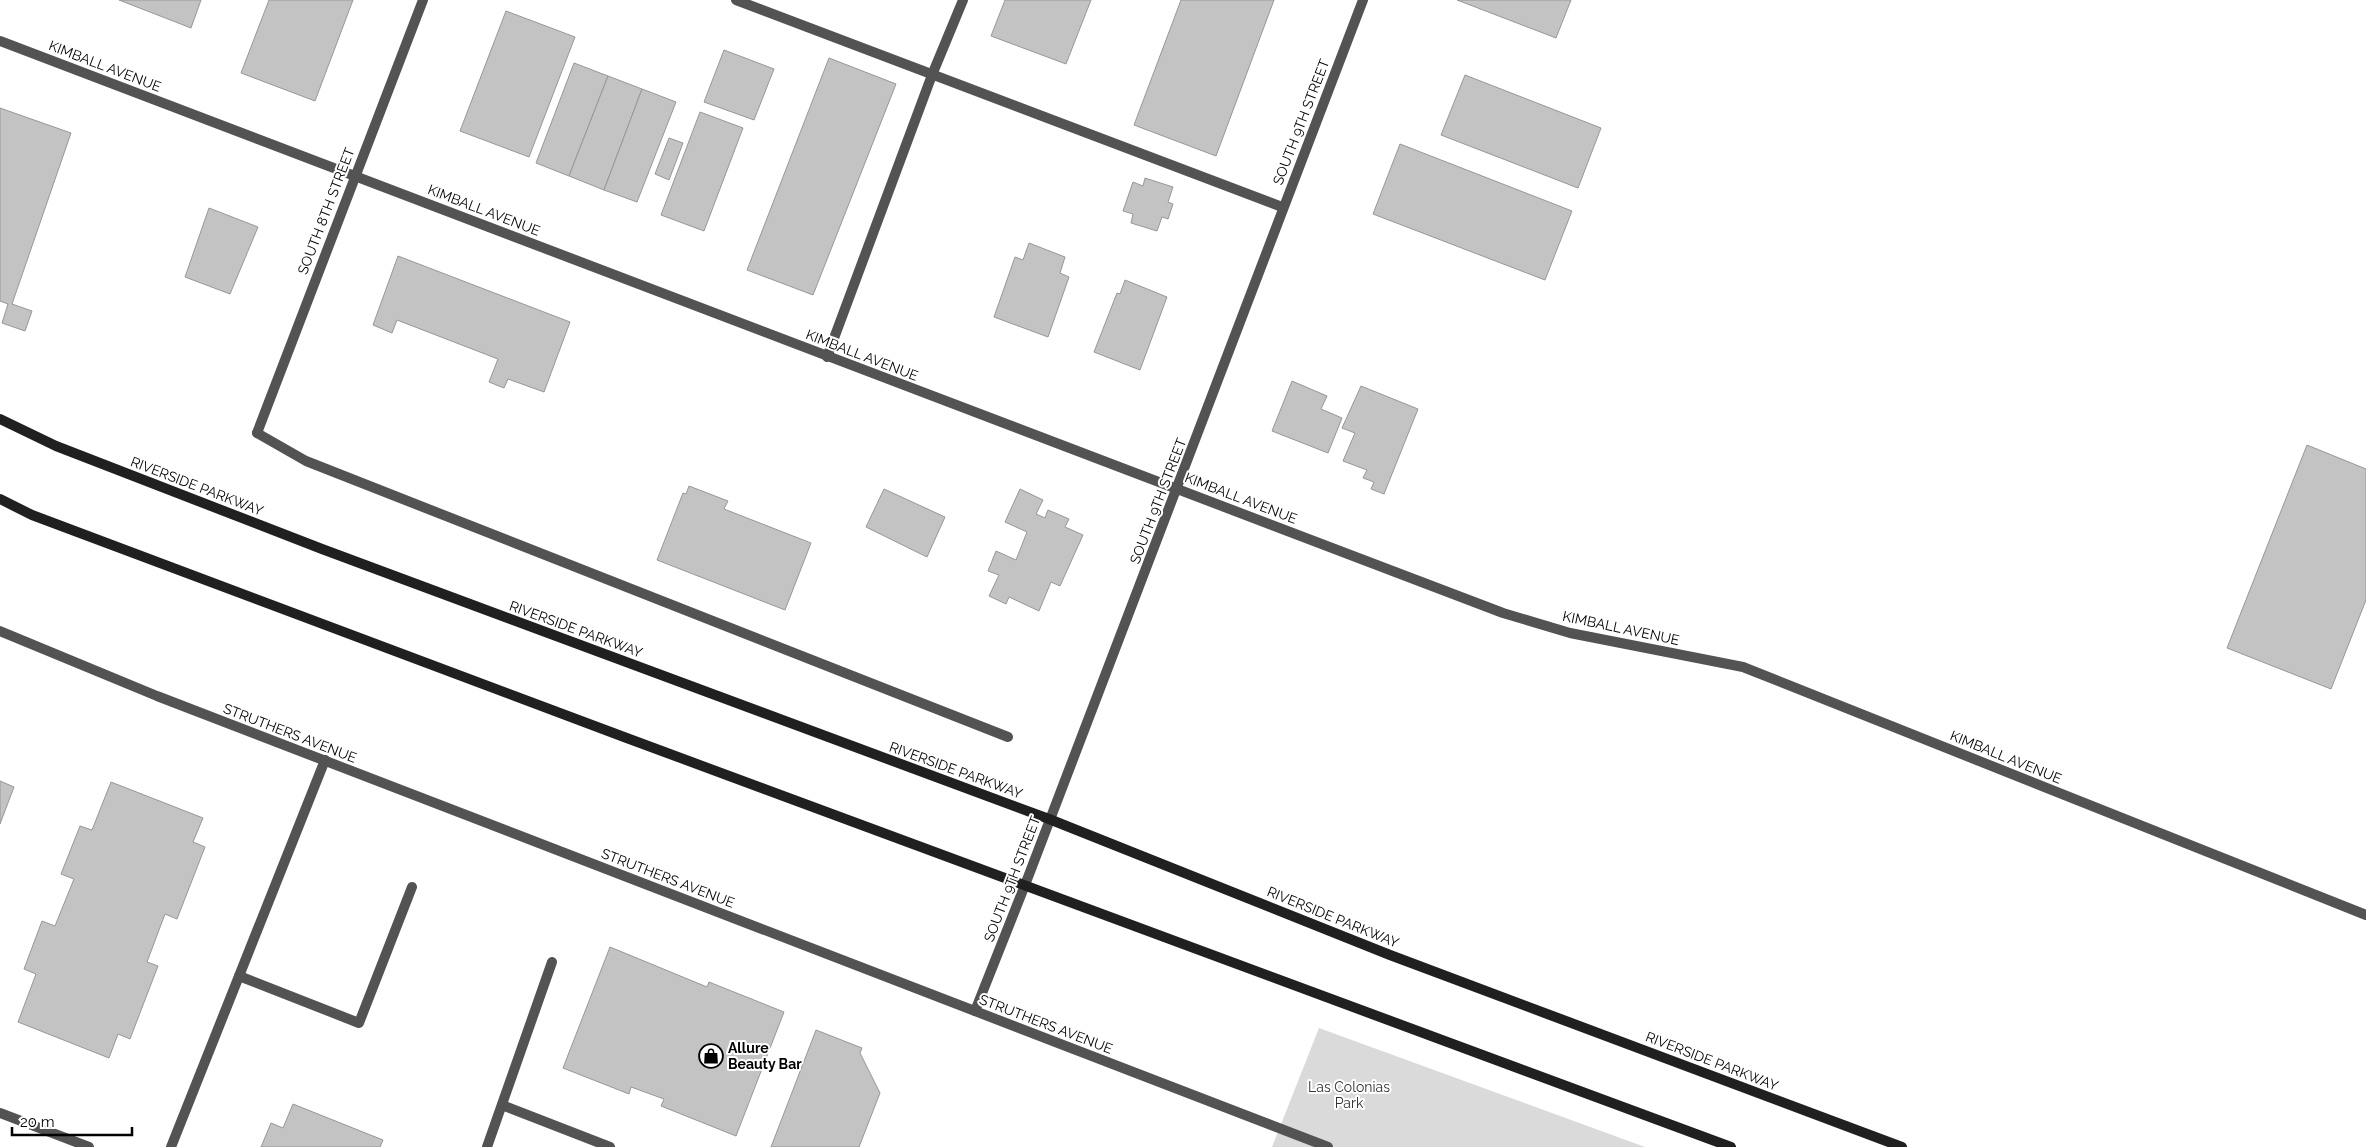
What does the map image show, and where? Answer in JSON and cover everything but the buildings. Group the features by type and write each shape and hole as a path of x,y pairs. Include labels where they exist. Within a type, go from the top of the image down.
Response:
{"main road":[{"name":"RIVERSIDE PARKWAY","path":"0,419 56,446 322,549 1049,819 1390,955 1902,1147"},
{"path":"0,499 60,525 1731,1147"}],"street":[{"name":"SOUTH 8TH STREET","path":"423,0 256,433 315,465 1008,737"},
{"path":"736,0 1282,207"},
{"path":"827,357 932,75 963,0"},
{"name":"SOUTH 9TH STREET","path":"975,1011 1177,489 1282,207 1363,0"},
{"name":"KIMBALL AVENUE","path":"0,41 1502,613 1570,633 1743,667 2366,915"},
{"name":"STRUTHERS AVENUE","path":"0,630 157,696 1328,1147"},
{"path":"171,1147 325,760"},
{"path":"239,976 359,1023 412,887"},
{"path":"487,1147 552,962"},
{"path":"502,1105 610,1147"},
{"path":"0,1113 89,1147"}],"green space":[{"name":"Las Colonias Park","path":"1319,1028 1645,1147 1272,1147"}],"place":[{"name":"Allure Beauty Bar","path":"711,1056"}]}
